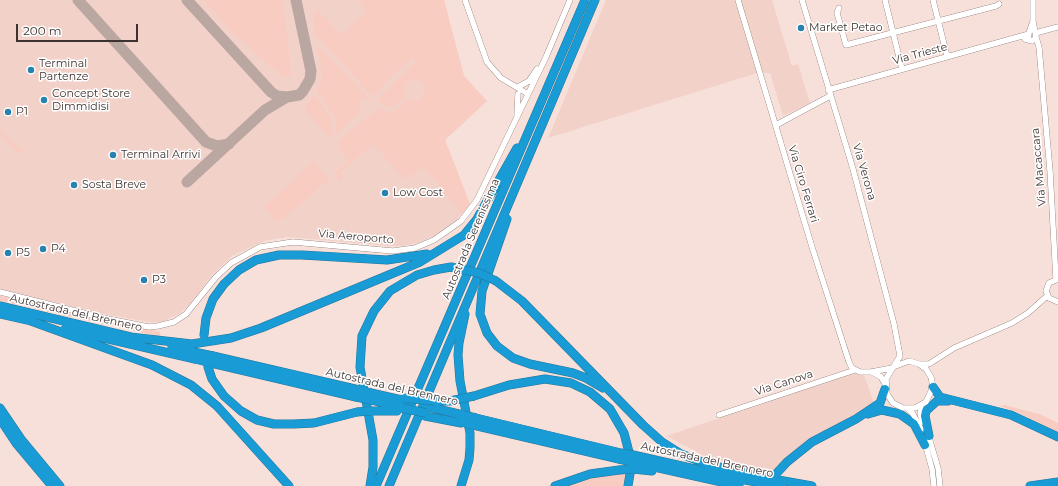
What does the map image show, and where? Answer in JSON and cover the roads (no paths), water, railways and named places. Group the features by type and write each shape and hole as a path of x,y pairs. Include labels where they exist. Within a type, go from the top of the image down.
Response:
{"highway":[{"name":"Autostrada Serenissima","path":"376,486 585,0"},
{"name":"Autostrada Serenissima","path":"389,486 474,282 595,0"},
{"path":"205,339 231,338 260,328 395,274 438,252 464,234 477,219 544,96"},
{"path":"532,146 484,279 480,308 482,321 492,340 506,354 530,364 586,378 618,399"},
{"path":"194,352 205,339 206,318 213,299 224,284 239,270 256,260 268,256 302,255 387,260 412,258 438,252"},
{"path":"370,486 373,467 374,440 360,367 362,336 374,311 390,291 417,275 452,267 479,273 496,281 522,301 662,442 681,454 710,465 812,486"},
{"path":"461,486 468,460 470,441 460,380 458,343 474,282"},
{"name":"Autostrada del Brennero","path":"0,306 194,352 211,362 404,405 429,409 474,423 620,456 633,462 739,486"},
{"name":"Autostrada del Brennero","path":"0,314 194,352"},
{"path":"28,320 152,365 191,385 217,406 289,486"},
{"path":"211,362 212,379 224,396 240,411 257,420 274,424 314,423 357,412 404,405 429,409 450,401 474,396 509,385 545,379 571,383 590,392 610,409 624,433 630,456 628,486"},
{"path":"776,474 787,462 812,442 856,419 880,403 885,386"},
{"path":"932,387 937,395 956,402"},
{"name":"Autostrada del Brennero","path":"371,397 380,395 404,405"},
{"path":"929,436 925,416 929,407 941,400 1011,415 1058,437"},
{"path":"0,408 21,439 60,486"},
{"path":"856,419 882,410 900,414 914,424 925,445"},
{"path":"0,419 16,443 52,486"},
{"name":"Autostrada del Brennero","path":"474,423 488,428 620,456"},
{"path":"555,486 586,476 619,470 633,462"},
{"name":"Autostrada del Brennero","path":"633,462 779,486"},
{"path":"1030,486 1058,482"}],"street":[{"path":"465,0 488,62 494,71 518,91 528,94"},
{"name":"Via Aeroporto","path":"0,292 28,301 126,323 149,327 158,326 174,322 186,314 216,277 231,263 260,247 293,242 393,251 415,248 434,240 461,221 477,200 546,57 570,0"},
{"name":"Via Ciro Ferrari","path":"738,0 844,352 848,362 855,370"},
{"name":"Via Verona","path":"802,0 870,232 894,324 899,352"},
{"path":"885,0 902,69"},
{"path":"933,0 948,56"},
{"name":"Via Macaccara","path":"1033,0 1032,36 1039,54 1050,171 1057,279"},
{"path":"839,8 837,13 846,45 999,4"},
{"path":"1032,36 1058,27"},
{"name":"Via Trieste","path":"828,90 948,56 1017,38 1032,36"},
{"path":"517,117 518,91 530,81 546,57"},
{"path":"776,125 830,96"},
{"path":"1057,279 1049,283 1046,291 1047,296 1058,302"},
{"path":"899,352 909,361 919,364 929,364 968,341 1012,324 1028,313 1047,296"},
{"path":"885,386 887,375 899,359 899,352"},
{"path":"908,409 921,405 929,398 932,387 931,377 933,365 939,358"},
{"path":"871,372 892,368 898,364 909,361"},
{"path":"919,364 926,369 931,377"},
{"path":"855,370 871,372 878,375 893,403 908,409 916,420 937,484"},
{"name":"Via Canova","path":"719,415 855,370"},
{"path":"921,405 920,414 934,452 937,484"}],"place":[{"name":"Market Petao","path":"801,28"},
{"name":"Terminal Partenze","path":"31,70"},
{"name":"Concept Store Dimmidisi","path":"44,100"},
{"name":"P1","path":"8,112"},
{"name":"Terminal Arrivi","path":"113,155"},
{"name":"Sosta Breve","path":"74,185"},
{"name":"Low Cost","path":"385,193"},
{"name":"P4","path":"43,249"},
{"name":"P5","path":"8,253"},
{"name":"P3","path":"144,280"}]}
